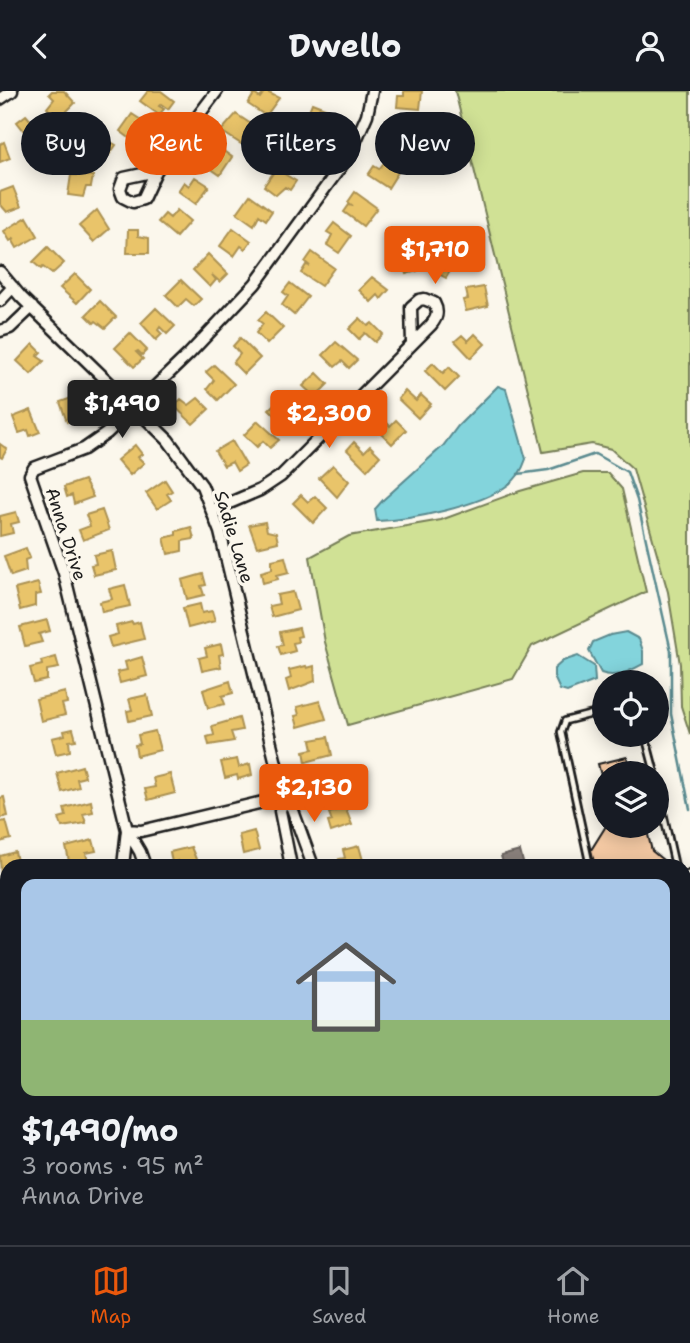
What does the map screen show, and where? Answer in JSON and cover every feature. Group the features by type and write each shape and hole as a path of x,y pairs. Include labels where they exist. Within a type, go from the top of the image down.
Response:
{"street":[{"path":"0,99 12,91"},
{"path":"201,112 217,91"},
{"name":"Anna Drive","path":"142,859 127,830 64,573 30,475 34,468 84,449 107,433 262,276 350,154 368,115 372,91"},
{"name":"Sadie Lane","path":"0,272 13,288 135,407 183,459 202,486 213,510 284,797 292,808 310,859"},
{"path":"0,301 13,288"},
{"path":"0,331 10,328 32,307"},
{"path":"213,510 260,490 281,476 412,344"},
{"path":"127,830 141,831 284,797"},
{"name":"Sadie Lane","path":"284,797 280,811 290,859"},
{"name":"Anna Drive","path":"124,859 127,830"}],"lane":[{"path":"588,859 561,732 565,721 592,714"},
{"path":"669,838 673,859"}],"green space":[{"path":"455,91 690,91 690,734 681,706 680,664 668,592 633,469 611,449 592,444 543,452 475,173 475,112 460,112"},
{"path":"583,473 608,473 622,489 646,592 532,646 513,679 348,725 325,642 310,557 349,536 441,520 520,491"}],"water":[{"path":"498,386 506,389 526,459 514,480 496,493 463,505 426,515 377,521 375,509 383,500 443,446 458,426"},
{"path":"626,632 639,639 643,664 632,670 599,670 589,651 593,642"},
{"path":"578,656 594,666 592,682 567,692 560,690 554,677 554,669 563,661"}],"building: Homes":[{"path":"52,91 64,91 75,103 66,112 51,112 47,108 54,99 49,94"},
{"path":"148,91 161,91 174,101 168,109 161,104 159,106 164,109 155,112 140,101"},
{"path":"265,91 279,98 269,112 260,112 248,104 254,94 260,98"},
{"path":"404,91 422,91 420,109 397,107 398,96 404,96"},
{"path":"312,103 335,112 308,112"},
{"path":"236,114 241,117 241,144 227,135 227,124"},
{"path":"4,142 10,158 0,162 0,144"},
{"path":"374,166 375,175 396,175 388,188 368,175"},
{"path":"71,175 93,176 91,187 86,187 83,197 68,195"},
{"path":"272,175 286,175 296,181 290,190 285,187 276,195 264,186"},
{"path":"195,177 209,186 196,204 178,191 184,182 189,186"},
{"path":"13,187 21,207 7,212 0,204 0,192"},
{"path":"355,192 377,208 363,226 344,212 349,205 353,206 348,202"},
{"path":"250,195 272,211 266,220 259,215 254,225 237,213"},
{"path":"97,210 109,229 94,242 79,226"},
{"path":"177,210 190,221 176,237 158,222 165,214 170,218"},
{"path":"27,217 38,236 17,248 13,241 15,238 10,241 4,231"},
{"path":"334,223 351,236 339,253 327,245 332,235 327,232"},
{"path":"233,228 251,241 245,249 241,246 234,256 220,246"},
{"path":"128,230 138,230 138,236 149,238 149,253 127,253"},
{"path":"442,244 460,254 446,278 437,273 442,264 434,259"},
{"path":"408,245 417,271 406,274 403,265 395,268 390,251"},
{"path":"48,247 64,263 52,274 33,262"},
{"path":"312,252 334,268 321,286 301,273 306,265 310,266 305,262"},
{"path":"208,254 228,274 220,282 212,275 216,280 210,287 193,270"},
{"path":"75,274 90,289 77,303 60,288"},
{"path":"372,277 389,290 381,299 378,295 371,302 359,290"},
{"path":"181,280 201,299 194,306 186,299 178,307 166,295"},
{"path":"290,283 308,297 294,315 282,305 288,296 283,292"},
{"path":"484,287 488,306 466,311 463,300 468,299 466,290"},
{"path":"100,301 116,317 105,328 86,315"},
{"path":"156,308 175,326 167,334 160,327 158,330 162,334 156,340 141,323"},
{"path":"266,312 283,328 267,344 256,333 263,324 258,320"},
{"path":"360,318 368,326 372,323 383,334 375,342 365,333 359,339 349,329"},
{"path":"130,333 147,350 142,355 136,352 143,359 134,367 115,348"},
{"path":"475,334 485,344 471,358 455,341 462,335 468,341"},
{"path":"240,338 260,358 244,374 233,363 240,354 233,346"},
{"path":"336,342 357,360 349,368 342,361 335,367 323,355"},
{"path":"33,344 41,352 37,356 44,361 31,374 17,361"},
{"path":"433,363 443,373 449,367 459,377 445,391 425,371"},
{"path":"214,365 234,384 218,400 207,389 214,380 206,372"},
{"path":"317,373 328,384 315,397 303,386"},
{"path":"405,391 416,401 421,395 431,404 418,418 398,399"},
{"path":"83,394 86,404 81,406 82,417 67,422 60,402"},
{"path":"198,398 209,409 193,424 174,406 181,399 189,405"},
{"path":"281,398 289,407 292,404 304,415 296,423 287,414 279,419 269,409"},
{"path":"31,410 40,432 30,436 28,430 19,433 13,417"},
{"path":"380,416 390,426 396,420 406,430 392,444 372,424"},
{"path":"258,421 279,440 270,448 263,441 257,447 244,435"},
{"path":"232,441 246,465 237,471 232,462 224,466 215,451"},
{"path":"354,442 364,452 370,446 380,456 367,470 347,450"},
{"path":"0,444 7,449 2,458 0,457"},
{"path":"135,445 142,454 138,457 144,463 130,475 117,460"},
{"path":"333,465 349,481 337,497 319,478"},
{"path":"84,480 93,497 74,504 72,495 67,497 64,487"},
{"path":"165,480 172,491 167,494 171,500 157,509 146,493"},
{"path":"301,495 308,502 315,496 327,508 313,523 293,503"},
{"path":"102,510 109,530 83,540 79,530 90,526 86,515"},
{"path":"16,512 19,522 11,524 13,533 0,536 0,516"},
{"path":"265,522 267,531 276,533 278,542 257,547 249,525"},
{"path":"191,527 194,539 182,541 182,551 168,554 164,538"},
{"path":"26,548 30,558 25,560 26,571 11,576 4,556"},
{"path":"112,551 116,570 94,575 91,565 96,564 94,555"},
{"path":"285,557 289,572 277,575 278,579 263,583 261,572 272,569 272,560"},
{"path":"203,574 206,585 201,586 204,595 187,599 182,580"},
{"path":"38,583 41,594 35,595 35,606 20,610 15,589"},
{"path":"125,585 130,606 102,612 100,602 112,599 109,589"},
{"path":"293,592 298,610 272,617 269,606 279,604 277,595"},
{"path":"200,604 202,613 212,611 215,621 188,628 183,608"},
{"path":"47,620 50,631 39,634 42,642 25,646 20,627"},
{"path":"140,622 144,639 111,647 108,637 118,634 116,626"},
{"path":"299,628 301,636 297,637 298,642 293,643 295,651 281,655 278,646 283,645 280,632"},
{"path":"221,644 221,667 202,671 199,658 207,656 205,648"},
{"path":"56,657 59,668 47,670 47,680 34,683 30,668 42,665 41,661"},
{"path":"142,657 147,676 120,683 117,672 127,670 125,662"},
{"path":"314,666 315,681 289,691 286,680 291,678 289,670"},
{"path":"230,681 233,693 222,696 225,704 208,708 203,690"},
{"path":"65,692 67,703 62,704 65,715 41,721 36,699"},
{"path":"147,695 152,716 129,721 127,711 132,710 129,699"},
{"path":"320,701 326,719 298,727 295,716 299,715 297,707"},
{"path":"239,718 242,730 231,732 234,741 209,745 207,737 214,735 212,726"},
{"path":"73,729 76,740 69,741 70,751 56,754 52,738 65,735 64,731"},
{"path":"155,731 160,750 137,756 135,745 140,744 138,735"},
{"path":"328,737 332,755 306,762 304,751 313,749 311,740"},
{"path":"237,759 239,767 250,764 252,775 238,779 237,775 225,778 221,762"},
{"path":"82,766 85,777 77,779 79,787 62,792 57,773"},
{"path":"337,772 340,781 332,785 334,795 319,799 317,788 322,787 319,776"},
{"path":"170,774 175,793 148,800 145,789 155,787 153,778"},
{"path":"4,797 8,816 0,818 0,798"},
{"path":"91,801 93,812 83,814 86,823 62,827 59,818 66,816 64,808"},
{"path":"345,807 352,825 331,832 328,822 332,821 329,813"},
{"path":"6,821 11,839 0,842 0,822"},
{"path":"254,831 259,850 243,854 239,835"},
{"path":"93,840 96,851 86,853 87,859 69,859 66,847"},
{"path":"359,846 363,859 339,859 345,858 343,850"},
{"path":"191,847 196,859 171,859 170,852"},
{"path":"15,852 16,859 0,859 0,856"}],"building: Industry":[{"path":"520,851 522,859 502,859 501,856"}],"building: Other":[{"path":"627,757 628,761 610,761"},
{"path":"598,838 649,838 652,851 662,859 593,859 591,850"}],"waterway":[{"path":"518,474 548,470 595,454 627,472 637,500 671,651 671,714 690,809"}]}
